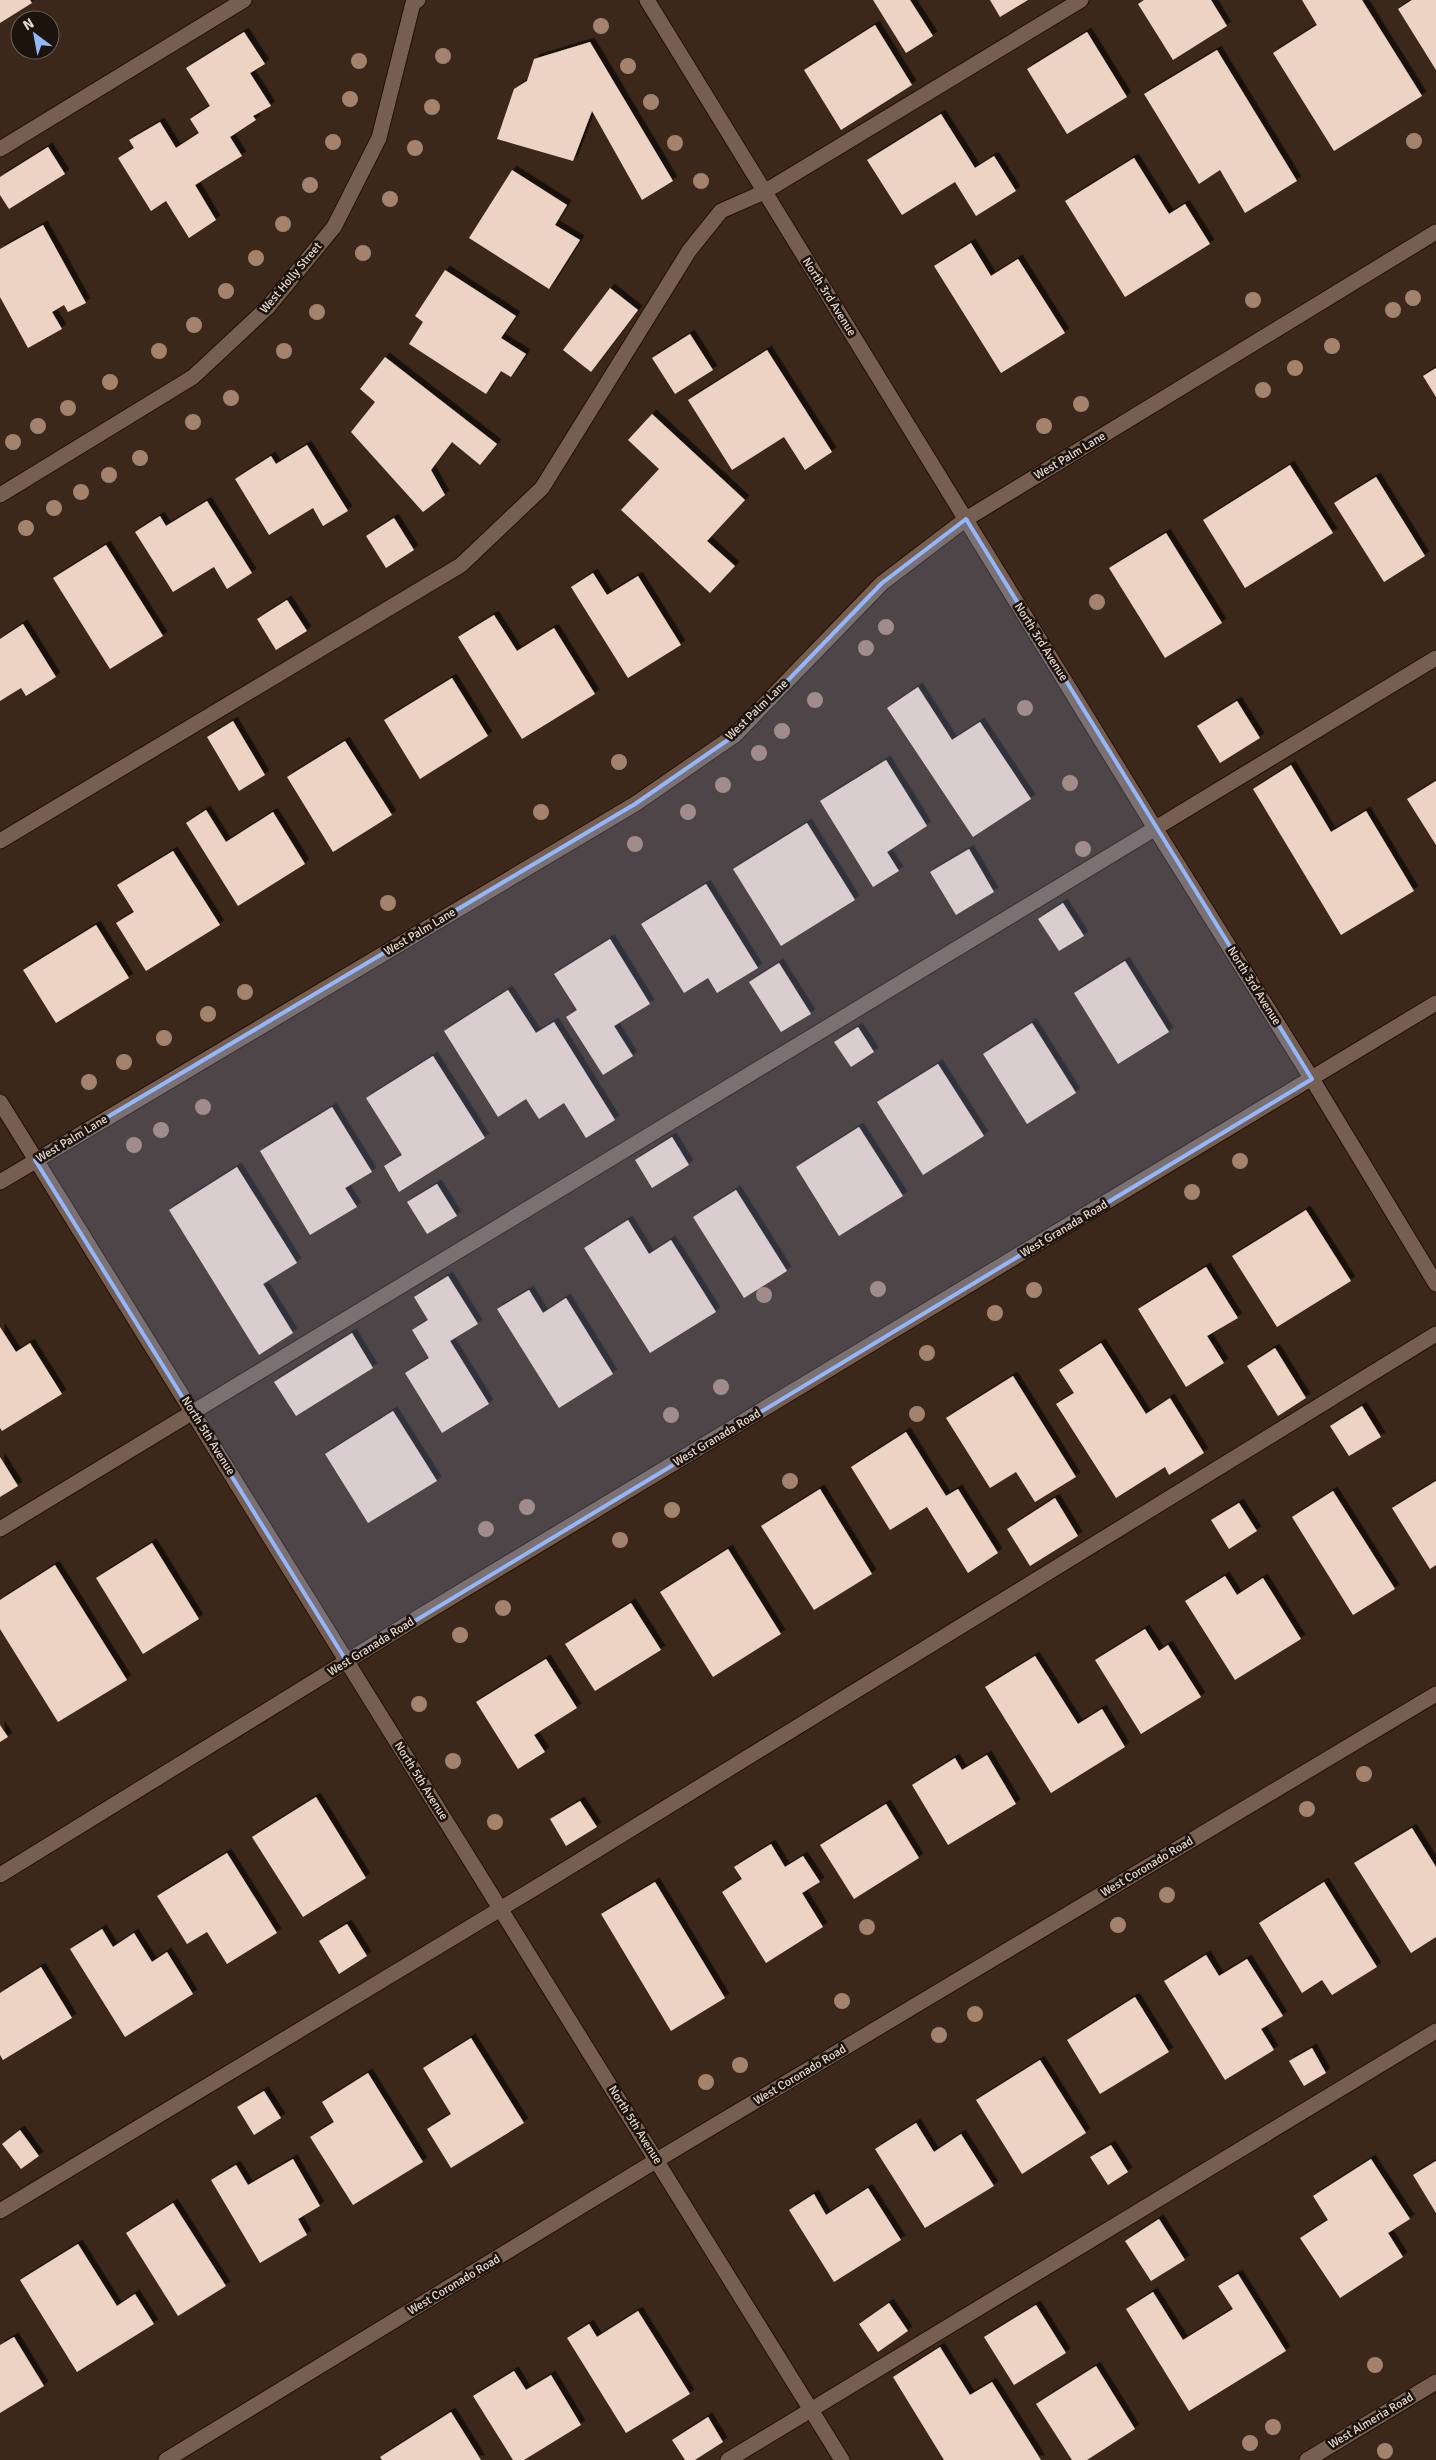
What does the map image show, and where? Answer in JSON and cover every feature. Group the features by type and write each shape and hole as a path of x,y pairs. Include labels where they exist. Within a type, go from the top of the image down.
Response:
{"street":[{"path":"0,149 244,0"},
{"name":"North 3rd Avenue","path":"647,0 1155,828 1312,1078 1436,1284"},
{"path":"0,840 461,564 542,488 689,251 721,211 764,192 1081,0"},
{"name":"West Holly Street","path":"0,495 193,377 268,307 334,227 378,138 414,1"},
{"name":"West Palm Lane","path":"0,1182 643,799 735,735 882,583 966,519 1436,232"},
{"path":"0,1529 1436,658"},
{"name":"West Granada Road","path":"0,1875 347,1662 1436,1003"},
{"name":"North 5th Avenue","path":"0,1102 842,2460"},
{"path":"0,2211 500,1909 1436,1334"},
{"name":"West Coronado Road","path":"166,2460 657,2160 1436,1694"},
{"path":"728,2460 1436,2032"},
{"name":"West Almeria Road","path":"1307,2460 1436,2382"}],"highlighted area":[{"path":"966,519 1312,1079 347,1662 35,1160 635,804 735,735 882,583"}],"building":[{"path":"0,0 30,0 32,3 21,10 10,10 10,17 0,23"},
{"path":"873,0 910,0 933,36 906,53"},
{"path":"990,0 1028,0 1000,17"},
{"path":"1144,0 1211,0 1227,26 1173,60 1138,4"},
{"path":"1302,0 1362,0 1422,96 1334,151 1273,53 1317,25"},
{"path":"1412,0 1436,0 1436,70 1398,9"},
{"path":"875,25 912,85 841,130 804,70"},
{"path":"244,32 265,64 250,73 271,106 253,116 256,120 230,137 242,156 195,185 216,220 189,238 166,201 151,211 118,158 134,148 129,140 160,122 176,148 199,133 190,119 210,106 186,68"},
{"path":"1087,32 1127,97 1067,134 1027,69"},
{"path":"590,42 673,181 642,200 592,111 573,161 497,139 514,89 527,81 534,59"},
{"path":"1217,50 1297,181 1245,213 1220,170 1199,184 1144,94"},
{"path":"941,114 975,168 994,156 1016,191 976,216 955,182 902,215 867,160"},
{"path":"48,147 65,174 9,209 0,195 0,177"},
{"path":"1134,158 1169,214 1185,204 1210,244 1125,297 1065,201"},
{"path":"512,170 567,205 555,225 580,240 549,289 469,238"},
{"path":"43,225 86,303 68,312 64,305 52,312 62,329 28,348 0,297 0,249"},
{"path":"971,243 991,276 1018,259 1065,333 1001,373 934,266"},
{"path":"445,270 516,316 501,338 526,354 511,377 501,371 486,394 409,344 423,322 415,316"},
{"path":"610,288 638,310 591,372 563,350"},
{"path":"690,334 713,370 675,394 652,358"},
{"path":"767,350 832,452 805,470 784,437 732,470 688,400"},
{"path":"385,357 497,444 480,465 452,442 431,470 445,495 423,512 351,432 375,402 360,389"},
{"path":"1436,368 1436,397 1423,376"},
{"path":"652,414 745,500 707,541 735,566 710,593 621,510 659,469 628,440"},
{"path":"307,445 348,511 323,526 313,508 269,535 235,479 271,456 276,464"},
{"path":"1290,465 1333,533 1245,588 1203,520"},
{"path":"1376,477 1425,556 1384,582 1334,503"},
{"path":"207,501 252,573 227,589 214,567 173,592 135,532 160,516 166,526"},
{"path":"394,518 414,550 386,568 366,536"},
{"path":"1166,533 1222,623 1165,658 1109,568"},
{"path":"106,545 163,636 110,669 53,578"},
{"path":"593,573 607,595 638,576 681,645 628,678 571,587"},
{"path":"287,600 307,631 276,650 257,619"},
{"path":"494,615 517,651 554,628 595,694 522,739 458,637"},
{"path":"23,624 56,677 26,696 21,688 0,701 0,639"},
{"path":"452,678 488,736 420,779 384,720"},
{"path":"918,687 952,740 980,722 1031,799 973,837 887,708"},
{"path":"1237,701 1260,738 1220,763 1197,726"},
{"path":"233,721 265,775 239,791 207,737"},
{"path":"345,741 392,815 333,852 287,777"},
{"path":"886,760 927,826 887,852 899,871 873,887 820,801"},
{"path":"1291,765 1331,832 1366,811 1414,891 1341,935 1253,789"},
{"path":"1436,781 1436,845 1407,799"},
{"path":"206,810 226,842 273,812 305,864 238,906 186,823"},
{"path":"807,823 855,900 781,946 733,869"},
{"path":"969,849 994,892 956,915 930,872"},
{"path":"173,851 220,925 146,971 116,923 134,912 117,885"},
{"path":"706,884 758,968 717,993 708,978 684,993 641,924"},
{"path":"1063,903 1084,936 1059,951 1038,919"},
{"path":"96,925 129,978 56,1023 23,970"},
{"path":"610,939 650,1004 614,1026 633,1056 603,1075 566,1017 577,1010 554,974"},
{"path":"1125,961 1169,1032 1118,1064 1074,993"},
{"path":"779,963 811,1014 781,1032 749,982"},
{"path":"508,990 536,1033 554,1022 615,1120 586,1138 564,1103 539,1119 526,1099 498,1117 444,1031"},
{"path":"1032,1023 1076,1093 1027,1124 983,1054"},
{"path":"858,1027 874,1052 851,1067 834,1042"},
{"path":"433,1056 485,1138 399,1192 384,1166 402,1155 366,1098"},
{"path":"938,1064 984,1136 923,1175 877,1102"},
{"path":"332,1107 372,1172 345,1188 357,1207 310,1235 260,1151"},
{"path":"859,1127 903,1196 839,1236 796,1167"},
{"path":"672,1137 689,1165 652,1188 635,1160"},
{"path":"237,1167 297,1263 263,1284 293,1333 259,1355 169,1210"},
{"path":"437,1184 457,1216 427,1234 407,1202"},
{"path":"736,1190 787,1271 744,1298 693,1217"},
{"path":"1306,1210 1351,1281 1277,1327 1232,1256"},
{"path":"628,1220 649,1254 671,1240 716,1312 650,1353 584,1248"},
{"path":"1206,1267 1238,1318 1207,1336 1224,1363 1186,1387 1138,1309"},
{"path":"448,1276 478,1324 450,1341 489,1404 442,1433 405,1373 429,1358 412,1330 428,1320 414,1297"},
{"path":"529,1290 543,1313 566,1298 613,1374 559,1408 497,1309"},
{"path":"0,1327 16,1352 30,1343 62,1394 2,1431 0,1428"},
{"path":"352,1333 373,1368 296,1416 274,1382"},
{"path":"1101,1343 1146,1414 1170,1398 1204,1453 1169,1475 1165,1467 1116,1498 1056,1404 1074,1393 1059,1370"},
{"path":"1275,1348 1306,1398 1278,1416 1247,1366"},
{"path":"1013,1376 1076,1477 1035,1502 1016,1472 990,1488 946,1418"},
{"path":"1362,1406 1381,1437 1349,1456 1330,1426"},
{"path":"393,1411 437,1481 368,1523 325,1454"},
{"path":"906,1432 946,1496 958,1489 998,1553 968,1573 927,1507 890,1530 851,1467"},
{"path":"0,1457 18,1486 0,1497"},
{"path":"1436,1481 1436,1565 1430,1569 1392,1508"},
{"path":"820,1489 872,1574 814,1610 761,1526"},
{"path":"1333,1491 1395,1589 1353,1615 1292,1517"},
{"path":"1055,1498 1078,1536 1030,1566 1007,1529"},
{"path":"1239,1503 1257,1531 1229,1549 1211,1520"},
{"path":"152,1543 199,1619 143,1654 96,1578"},
{"path":"728,1549 781,1634 713,1677 660,1592"},
{"path":"55,1565 127,1680 58,1722 0,1629 0,1600"},
{"path":"1225,1576 1237,1595 1263,1578 1301,1639 1235,1680 1185,1601"},
{"path":"631,1603 661,1650 595,1691 565,1644"},
{"path":"1145,1629 1159,1651 1168,1645 1201,1697 1141,1734 1095,1660"},
{"path":"1035,1656 1078,1724 1102,1709 1125,1747 1051,1793 985,1687"},
{"path":"546,1659 577,1708 534,1735 545,1752 518,1769 476,1702"},
{"path":"0,1725 8,1737 0,1742"},
{"path":"987,1755 1016,1804 948,1845 912,1785 955,1758 962,1770"},
{"path":"316,1797 366,1878 303,1917 252,1837"},
{"path":"580,1801 597,1827 566,1846 550,1819"},
{"path":"886,1804 919,1858 854,1899 820,1845"},
{"path":"1412,1828 1436,1867 1436,1937 1411,1953 1354,1863"},
{"path":"771,1844 785,1867 803,1856 820,1882 802,1893 823,1927 766,1963 722,1892 742,1879 734,1867"},
{"path":"227,1853 277,1933 227,1964 207,1932 187,1944 157,1896"},
{"path":"655,1882 725,1998 671,2031 601,1914"},
{"path":"1324,1882 1377,1967 1332,1995 1322,1980 1302,1993 1259,1923"},
{"path":"347,1924 367,1956 339,1974 319,1941"},
{"path":"102,1929 113,1947 134,1933 152,1962 167,1952 193,1994 125,2037 70,1949"},
{"path":"1206,1955 1219,1976 1247,1959 1283,2016 1261,2029 1274,2050 1225,2080 1164,1981"},
{"path":"41,1967 72,2018 3,2060 0,2055 0,1993"},
{"path":"1135,1997 1169,2052 1100,2094 1067,2040"},
{"path":"471,2038 524,2123 451,2168 427,2129 451,2114 423,2068"},
{"path":"1312,2048 1326,2073 1304,2086 1289,2061"},
{"path":"1040,2060 1086,2133 1022,2174 976,2100"},
{"path":"368,2073 423,2162 353,2205 310,2137 334,2122 322,2102"},
{"path":"264,2091 281,2118 254,2135 237,2107"},
{"path":"916,2123 934,2152 961,2134 994,2186 925,2228 875,2149"},
{"path":"20,2130 39,2156 21,2169 2,2144"},
{"path":"1111,2145 1128,2172 1108,2185 1090,2157"},
{"path":"293,2159 320,2206 298,2219 307,2235 260,2263 211,2180 236,2165 248,2185"},
{"path":"1371,2159 1410,2219 1388,2233 1403,2257 1340,2298 1300,2238 1328,2220 1313,2196"},
{"path":"1436,2161 1436,2213 1413,2175"},
{"path":"868,2188 901,2240 834,2282 789,2210 814,2194 826,2215"},
{"path":"173,2203 226,2286 178,2316 126,2233"},
{"path":"1159,2219 1185,2260 1151,2281 1125,2241"},
{"path":"78,2244 117,2306 135,2294 154,2324 77,2372 20,2280"},
{"path":"1238,2274 1286,2351 1189,2411 1126,2309 1153,2292 1183,2340 1233,2309 1218,2286"},
{"path":"889,2303 908,2331 878,2352 859,2324"},
{"path":"1036,2305 1066,2353 1014,2385 984,2337"},
{"path":"638,2311 690,2394 626,2433 567,2338 589,2324 597,2337"},
{"path":"14,2337 44,2386 0,2413 0,2345"},
{"path":"940,2347 970,2395 992,2382 1041,2460 944,2460 893,2377"},
{"path":"1096,2366 1135,2429 1087,2460 1072,2460 1036,2404"},
{"path":"514,2371 526,2390 551,2375 581,2425 524,2460 513,2460 473,2396"},
{"path":"451,2412 481,2460 382,2460 380,2457"},
{"path":"708,2417 723,2442 695,2460 685,2460 672,2440"}]}
